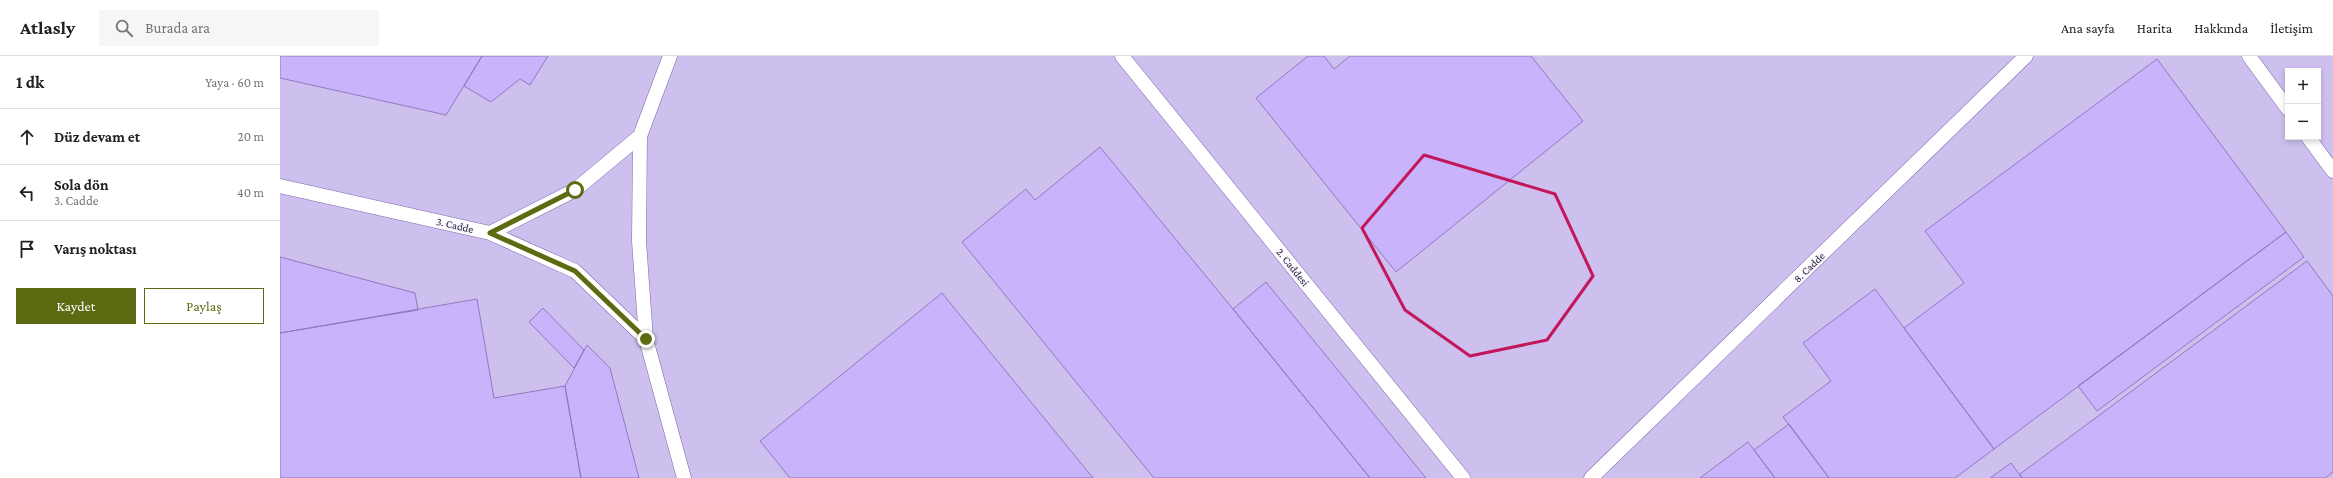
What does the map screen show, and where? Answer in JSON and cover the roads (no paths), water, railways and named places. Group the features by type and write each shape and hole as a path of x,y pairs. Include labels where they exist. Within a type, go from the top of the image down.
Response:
{"lane":[{"path":"670,56 640,136 638,241 646,339 684,478"},
{"name":"2. Caddesi","path":"1122,56 1463,478"},
{"name":"8. Cadde","path":"1591,478 2026,56"},
{"path":"2249,56 2285,105"},
{"path":"490,233 575,190 640,136"},
{"path":"2310,140 2333,171"},
{"name":"3. Cadde","path":"280,186 490,233 575,271 646,339"}]}
